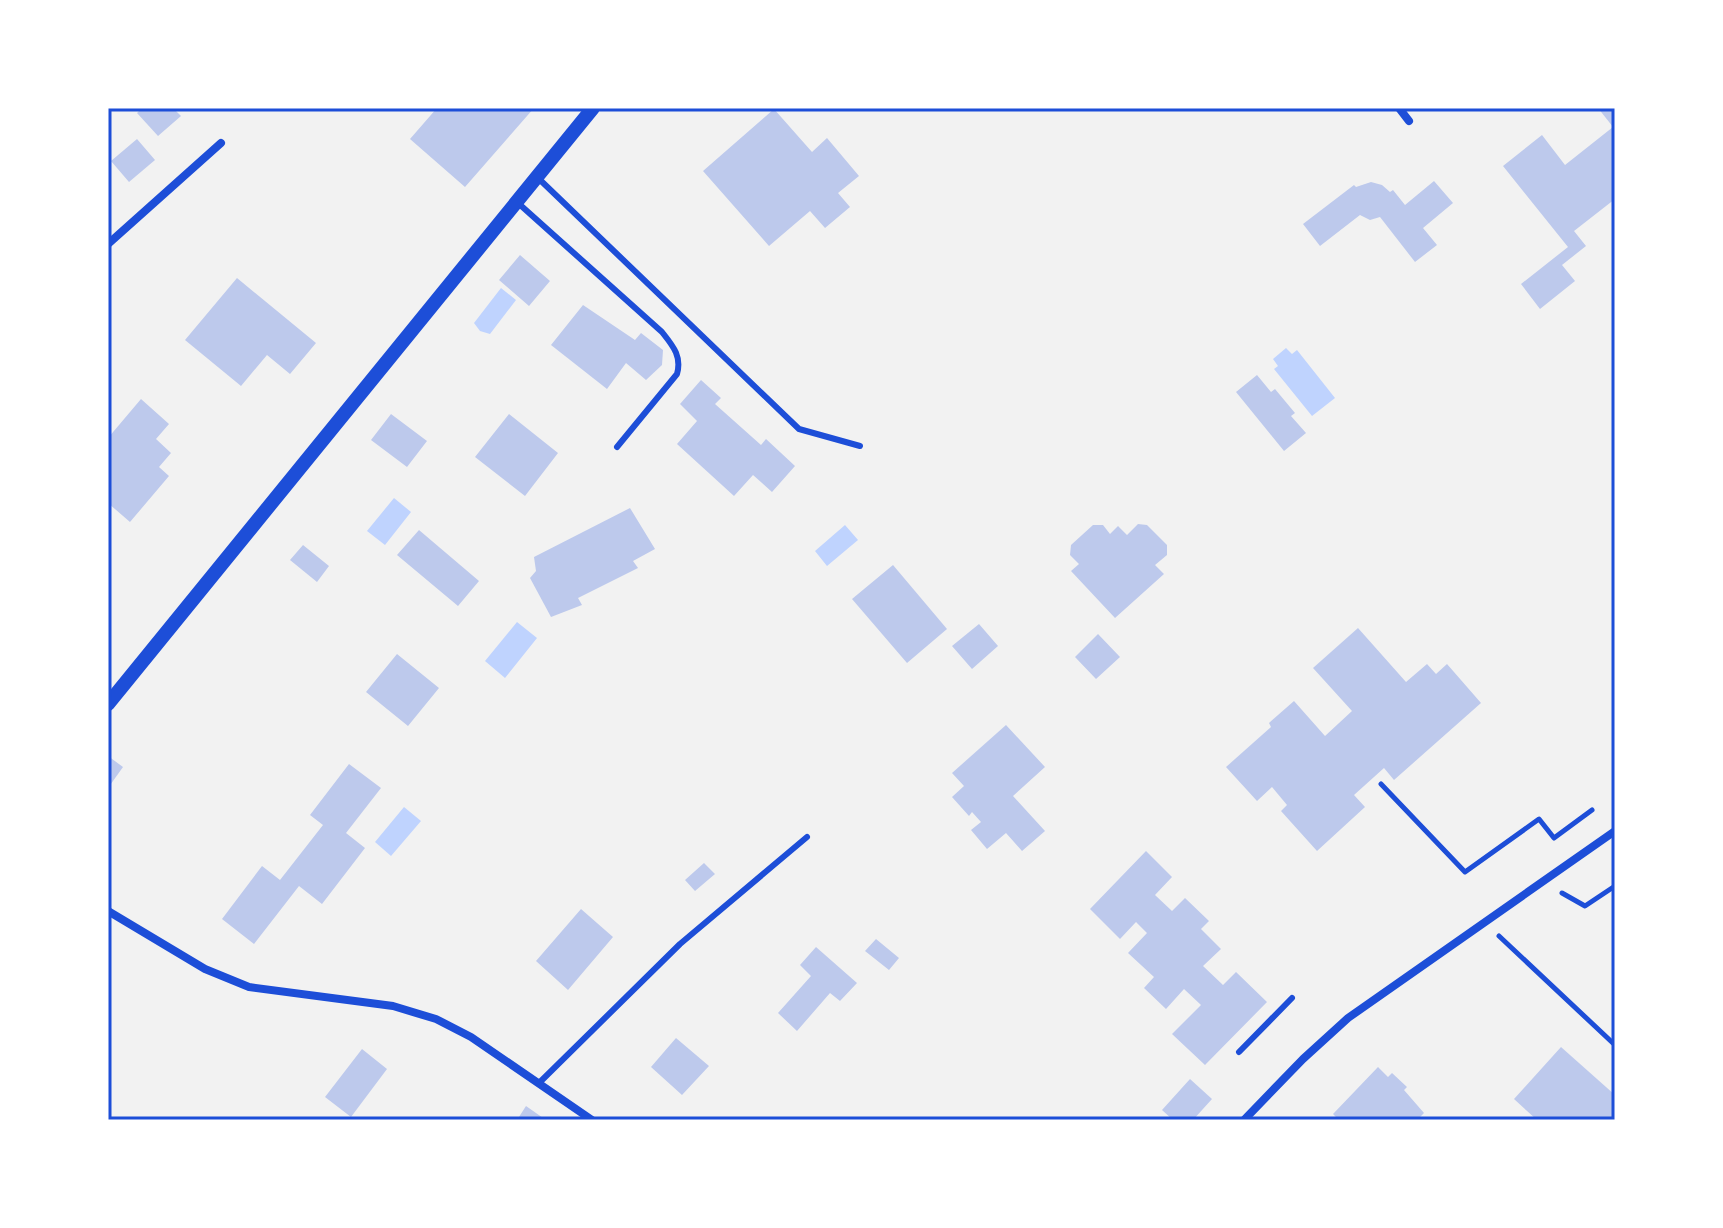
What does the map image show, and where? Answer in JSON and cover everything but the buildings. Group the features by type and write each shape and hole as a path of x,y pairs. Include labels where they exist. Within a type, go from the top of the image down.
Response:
{"street":[{"path":"108,704 593,108"},
{"path":"1399,108 1409,121"},
{"path":"108,244 221,143"},
{"path":"1244,1120 1348,1018 1615,831"},
{"path":"108,911 205,969 249,987 393,1006 436,1019 471,1037 592,1120"}],"lane":[{"path":"537,177 799,429 860,446"},
{"path":"517,202 662,332 680,362 677,374 617,447"},
{"path":"539,1083 680,944 807,837"},
{"path":"1239,1052 1292,998"}],"path":[{"path":"1381,784 1465,872 1539,819 1554,838 1592,810"},
{"path":"1541,881 1585,906 1615,886"},
{"path":"1493,931 1615,1045"}],"water":[{"path":"501,288 516,300 490,334 480,331 474,323"},
{"path":"1286,348 1292,354 1297,350 1335,398 1312,416 1274,369 1278,366 1273,359"},
{"path":"394,498 411,512 385,545 367,531"},
{"path":"845,525 858,540 827,566 815,551"},
{"path":"517,622 537,638 505,678 485,661"},
{"path":"404,807 421,821 391,856 375,842"}]}
